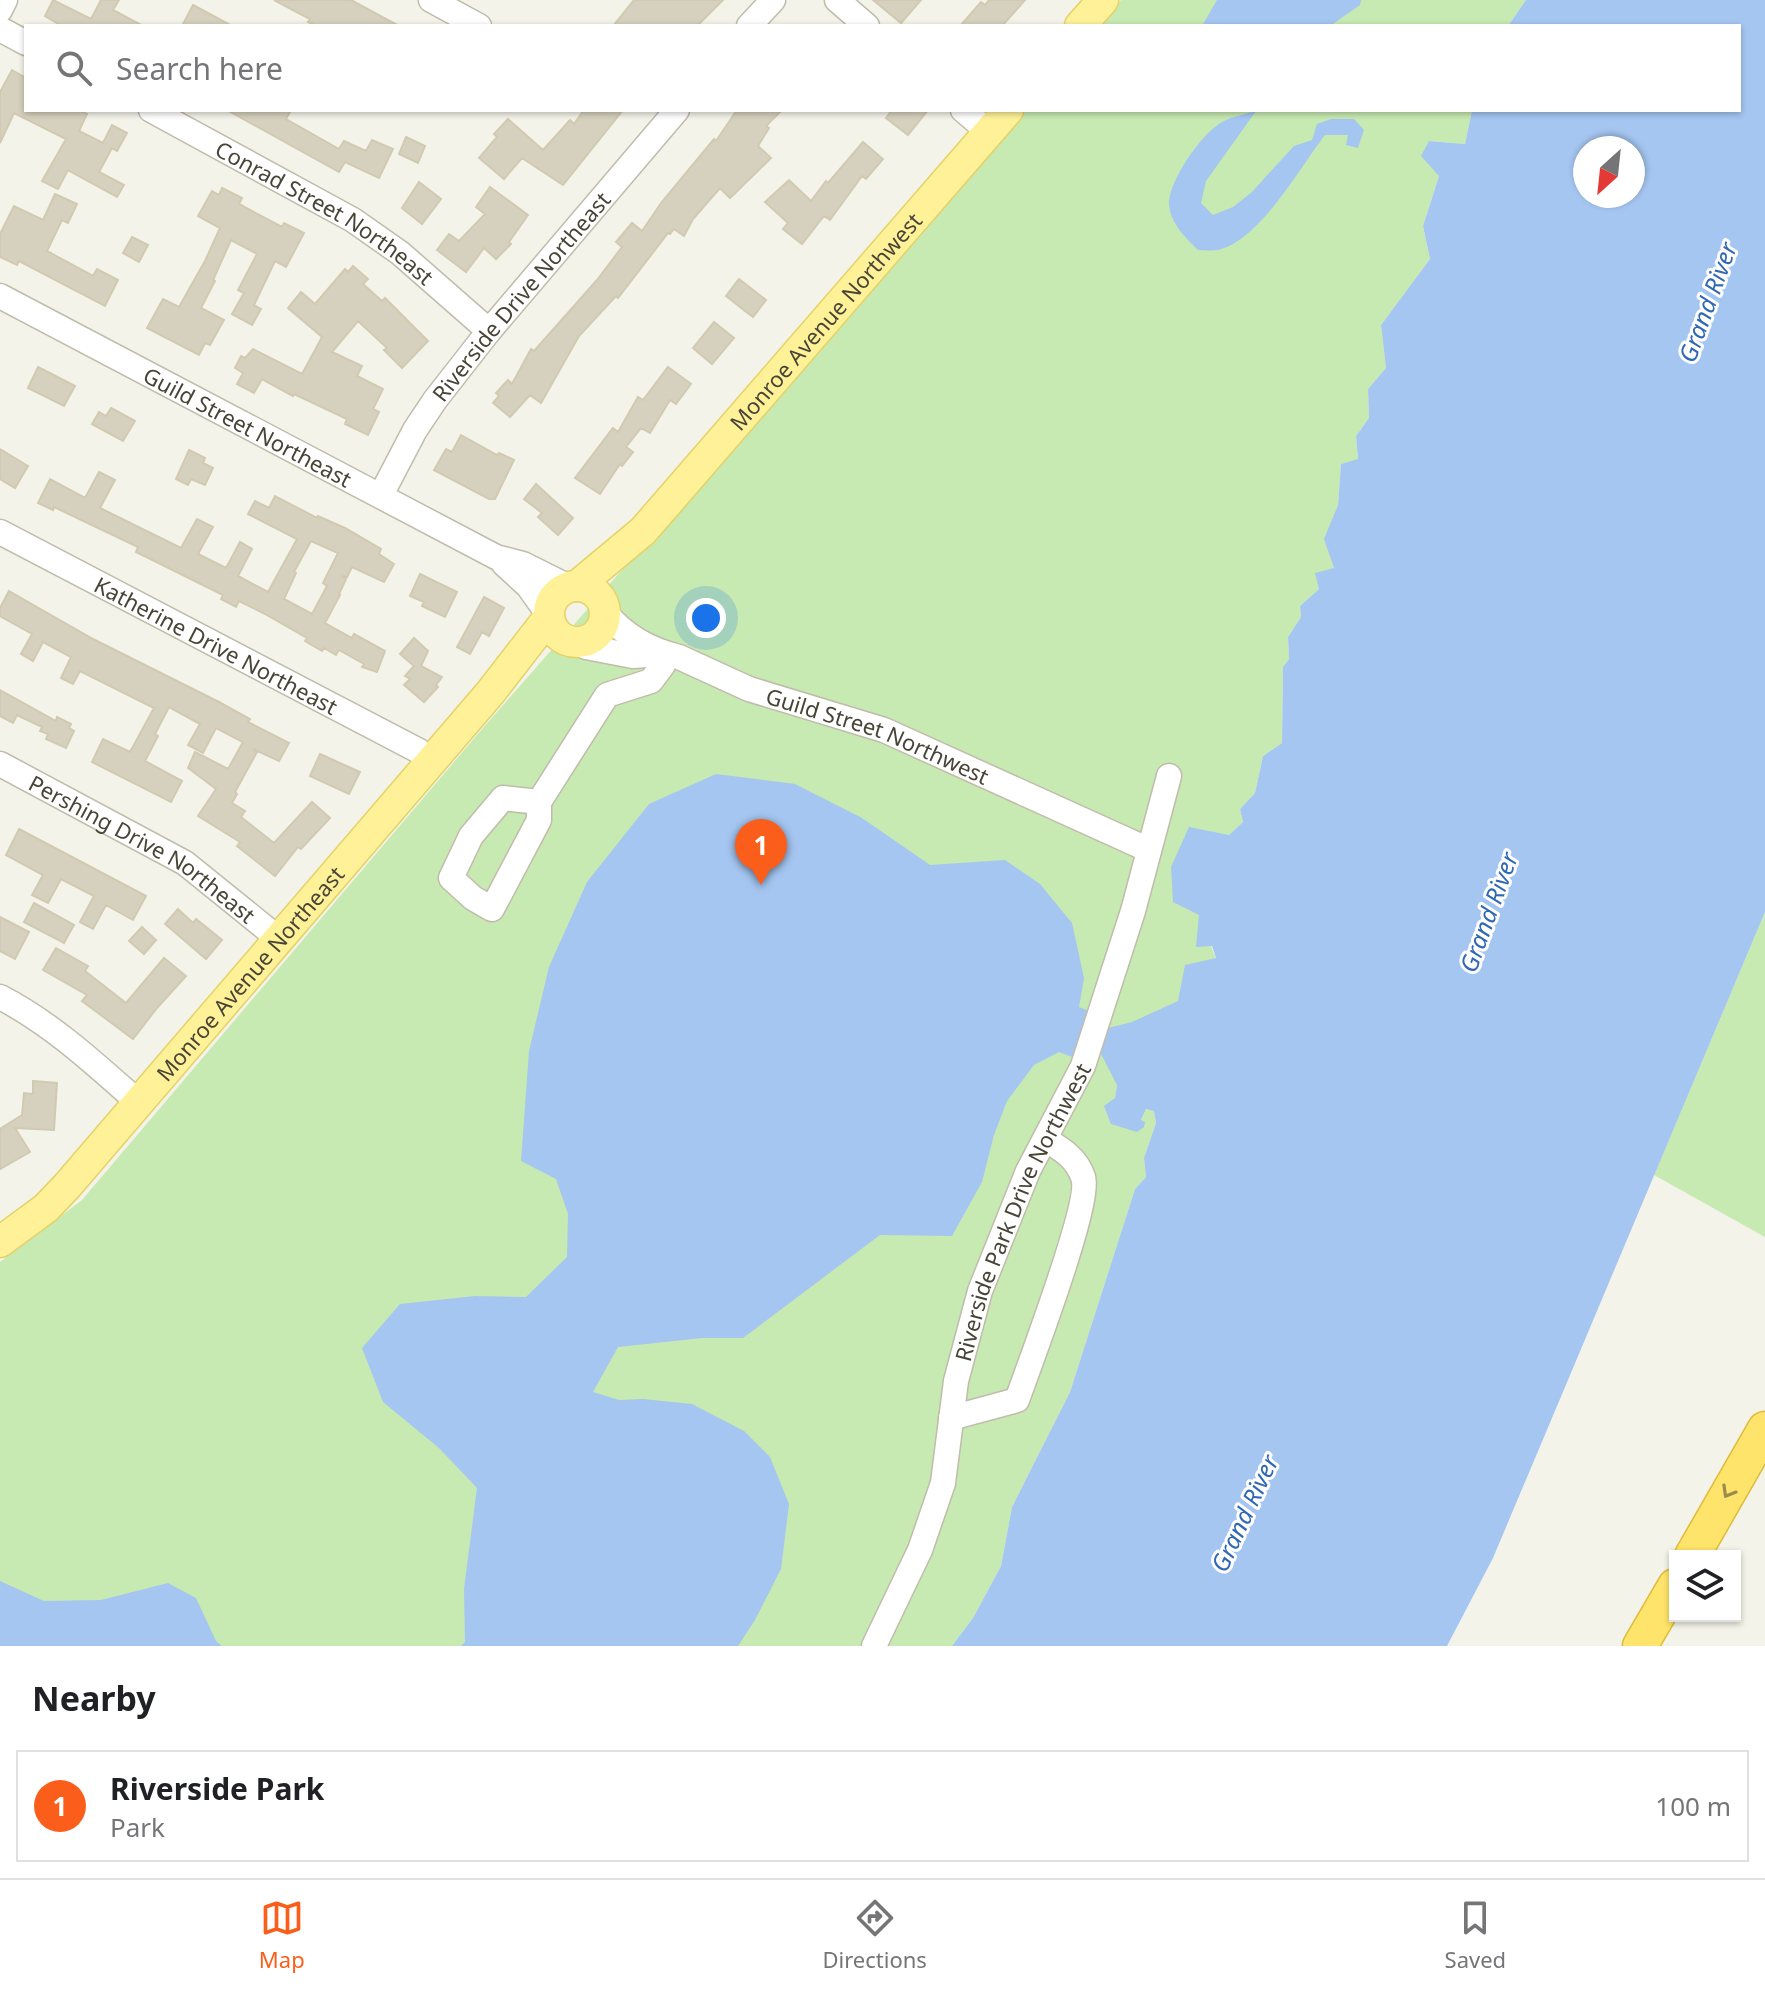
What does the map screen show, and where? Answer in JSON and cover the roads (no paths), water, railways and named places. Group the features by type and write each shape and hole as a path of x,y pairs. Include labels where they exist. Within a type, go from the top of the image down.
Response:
{"highway":[{"path":"1695,1550 1765,1429"},
{"path":"1640,1646 1669,1596"}],"main road":[{"path":"1082,24 1103,0"},
{"name":"Monroe Avenue Northwest","path":"573,586 643,531 999,121"},
{"name":"Monroe Avenue Northwest","path":"605,610 643,531"},
{"path":"573,586 594,592 605,610 601,629 589,640 576,643 558,636 552,630 548,616 554,597 573,586"},
{"name":"Monroe Avenue Northeast","path":"0,1242 46,1208 490,693 548,616"},
{"name":"Monroe Avenue Northeast","path":"490,693 544,656 576,643"}],"street":[{"path":"0,10 5,0"},
{"path":"431,0 475,24"},
{"path":"751,24 773,0"},
{"path":"837,0 865,24"},
{"path":"0,29 24,42"},
{"name":"Conrad Street Northeast","path":"155,112 353,220 400,253 489,331"},
{"name":"Riverside Drive Northeast","path":"381,495 428,410 489,331 675,112"},
{"path":"970,112 999,121"},
{"name":"Guild Street Northeast","path":"0,296 496,557 523,564 573,586"},
{"name":"Katherine Drive Northeast","path":"0,532 419,751 431,762"},
{"name":"Guild Street Northeast","path":"496,557 528,586 548,616"},
{"name":"Guild Street Northwest","path":"605,610 623,632 667,654 749,689 884,730 1149,850"},
{"name":"Guild Street Northwest","path":"576,643 633,656 667,654"},
{"path":"539,802 607,695 651,681 667,654"},
{"name":"Pershing Drive Northeast","path":"0,764 185,863 279,939"},
{"name":"Riverside Park Drive Northwest","path":"874,1646 920,1550 943,1483 956,1381 980,1291 1028,1171 1083,1066 1169,776"},
{"path":"0,997 67,1040 138,1102"},
{"path":"951,1418 1017,1400 1081,1213 1084,1179 1070,1155 1045,1139"}],"water":[{"path":"1217,0 1361,0 1360,5 1333,24 1203,24"},
{"name":"Grand River","path":"1526,0 1765,0 1765,912 1493,1558 1447,1646 952,1646 973,1618 1001,1566 1012,1507 1070,1392 1135,1189 1146,1177 1144,1158 1156,1123 1154,1111 1146,1109 1141,1120 1145,1122 1144,1127 1137,1132 1111,1124 1104,1106 1115,1098 1117,1085 1100,1052 1078,1047 1075,1058 1059,1052 1034,1065 1007,1101 982,1182 952,1236 880,1235 743,1338 702,1338 618,1347 593,1392 619,1400 692,1404 744,1431 770,1457 789,1504 781,1569 738,1646 461,1646 465,1642 464,1589 477,1488 439,1448 383,1402 362,1348 400,1304 475,1296 526,1297 567,1257 568,1214 556,1179 521,1161 529,1051 549,967 587,882 649,804 716,774 795,784 862,818 930,865 1005,860 1040,884 1072,923 1084,978 1079,1007 1089,1011 1088,1022 1108,1028 1132,1022 1178,1001 1185,965 1216,958 1212,946 1196,947 1199,915 1173,902 1171,867 1189,827 1229,835 1243,822 1240,809 1255,793 1263,756 1282,743 1283,667 1289,659 1288,637 1301,617 1300,606 1319,589 1315,573 1334,568 1324,539 1338,505 1341,464 1358,459 1356,436 1369,418 1368,389 1386,368 1381,325 1430,259 1423,226 1439,176 1421,156 1429,141 1465,144 1472,112 1741,112 1741,24 1509,24"},
{"path":"1255,112 1206,181 1201,203 1213,215 1233,207 1252,192 1294,146 1312,140 1317,124 1331,119 1354,119 1364,130 1358,148 1346,145 1348,135 1325,135 1277,202 1248,233 1233,244 1217,250 1198,250 1172,218 1169,204 1171,194 1181,169 1198,144 1217,125"},
{"path":"0,1581 44,1601 101,1600 168,1583 196,1598 216,1641 222,1646 0,1646"}],"place":[{"name":"Riverside Park","path":"761,885"}]}
